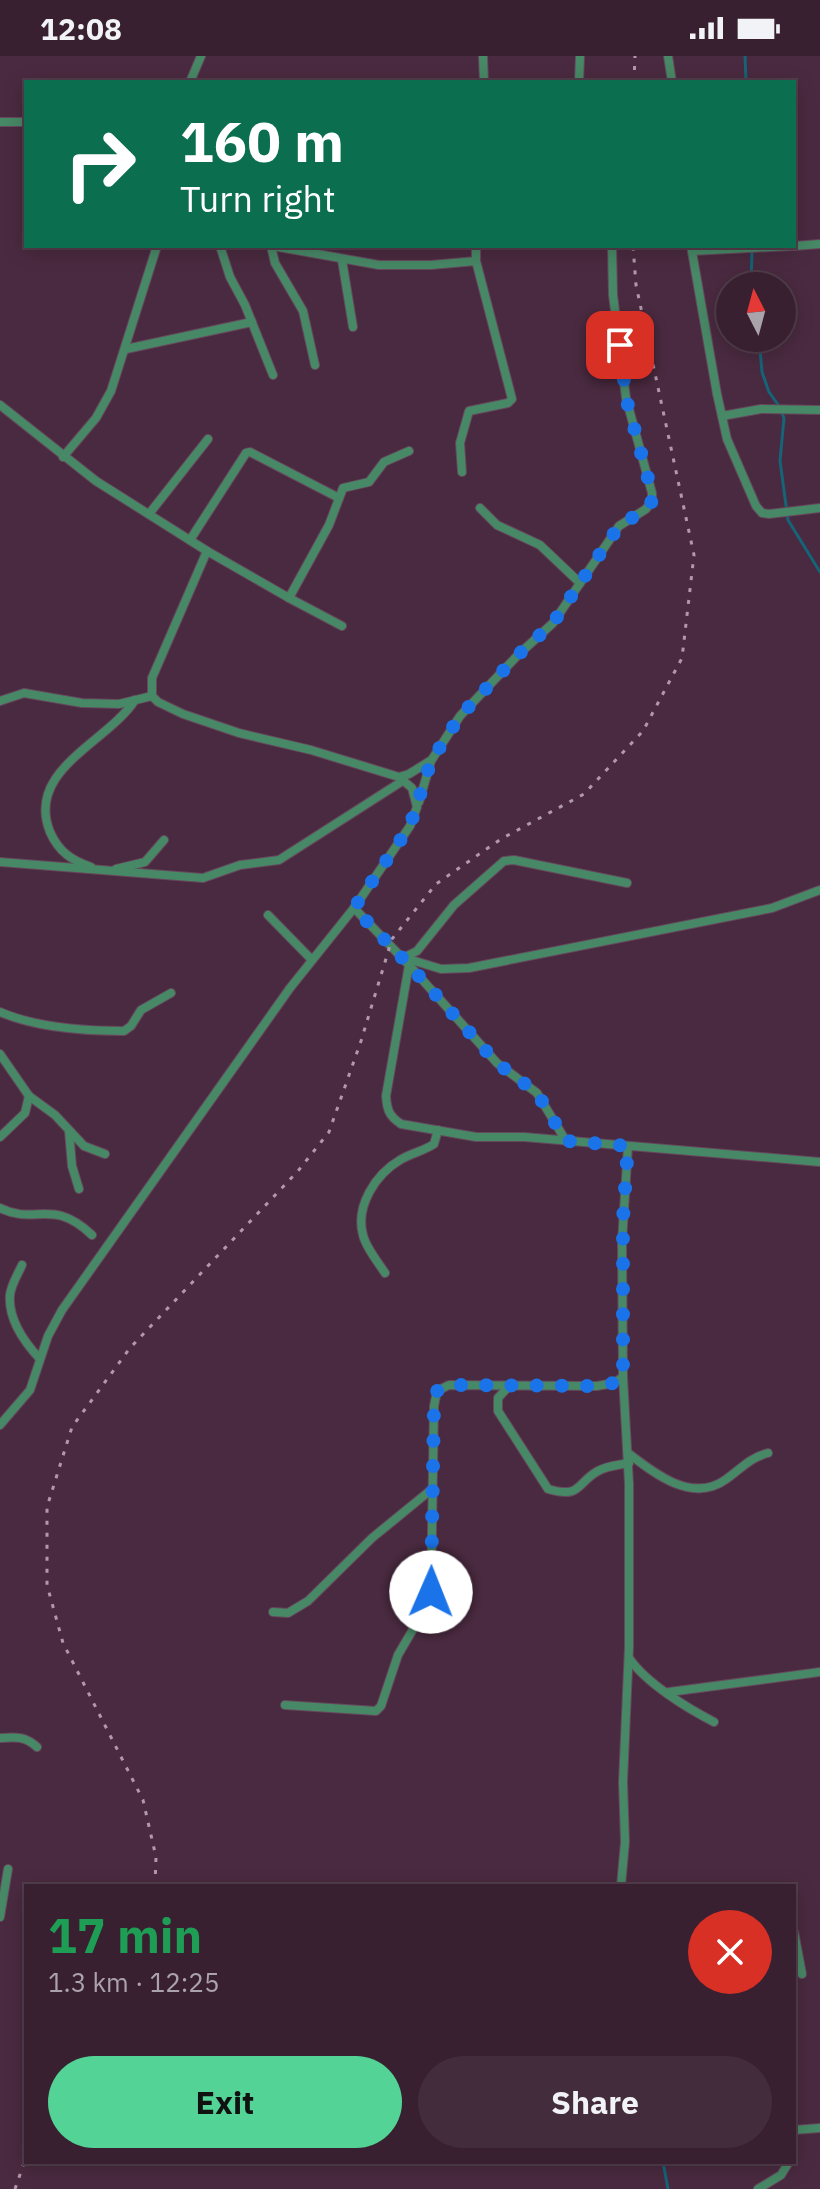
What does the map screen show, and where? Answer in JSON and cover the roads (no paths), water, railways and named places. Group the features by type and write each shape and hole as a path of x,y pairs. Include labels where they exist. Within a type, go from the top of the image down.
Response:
{"street":[{"path":"191,80 201,56"},
{"path":"483,56 484,80"},
{"path":"579,80 580,56"},
{"path":"668,56 672,80"},
{"path":"0,122 24,122"},
{"path":"796,246 820,244"},
{"path":"63,457 96,418 111,391 156,248"},
{"path":"221,248 230,277 273,375"},
{"path":"272,248 275,263 303,311 315,365"},
{"path":"282,248 342,260 405,265 476,261"},
{"path":"462,472 460,443 469,411 508,403 512,399 476,261 476,248"},
{"path":"0,1425 4,1414 30,1390 48,1336 62,1310 312,960 354,908 410,826 431,761 460,716 553,623 619,526 646,509 652,501 626,398 613,295 612,248"},
{"path":"692,248 727,439 756,506 762,513 769,514 820,508"},
{"path":"342,260 353,327"},
{"path":"126,349 252,322"},
{"path":"0,405 63,457 149,514 207,551 342,626"},
{"path":"722,416 761,409 820,410"},
{"path":"149,514 208,439"},
{"path":"289,598 329,525 343,488 369,482 384,462 409,451"},
{"path":"190,540 246,453 250,452 339,498"},
{"path":"480,508 497,525 540,545 580,583"},
{"path":"207,551 152,678 152,696 183,714 225,729 311,750 401,778 412,788 417,807"},
{"path":"0,701 24,693 82,703 119,704 152,696"},
{"path":"135,700 49,787 45,806 48,826 63,853 73,860 105,869 119,869 145,862 164,840"},
{"path":"0,862 203,878 240,865 279,860 431,761"},
{"path":"627,883 514,860 504,861 454,905 406,960 386,1096 391,1117 401,1124 476,1137 566,1141 820,1162"},
{"path":"406,960 441,969 469,968 759,911 820,890"},
{"path":"354,908 406,960 497,1063 537,1093 566,1141"},
{"path":"268,915 312,960"},
{"path":"0,1012 24,1021 124,1031 141,1010 171,993"},
{"path":"0,1054 29,1096 55,1115 84,1146 105,1154"},
{"path":"0,1137 25,1113 29,1096"},
{"path":"385,1273 363,1235 361,1220 365,1203 379,1177 399,1160 434,1144 438,1130"},
{"path":"69,1131 72,1166 79,1189"},
{"path":"621,1884 629,1657 629,1463 623,1377 623,1219 628,1146"},
{"path":"0,1208 9,1212 70,1216 92,1235"},
{"path":"22,1265 10,1292 12,1308 23,1341 40,1359"},
{"path":"285,1705 376,1711 381,1706 403,1643 429,1602 431,1592 434,1406 437,1391 449,1385 597,1386 614,1383 623,1377"},
{"path":"510,1385 498,1398 498,1411 548,1489 574,1490 597,1471 629,1463"},
{"path":"628,1453 682,1486 699,1490 717,1485 754,1457 768,1453"},
{"path":"273,1612 288,1613 308,1601 372,1538 432,1489"},
{"path":"629,1657 641,1672 714,1722"},
{"path":"669,1692 820,1672"},
{"path":"0,1738 20,1737 37,1747"},
{"path":"0,1917 8,1869"},
{"path":"796,1942 802,1974"},
{"path":"796,2130 820,2128"},
{"path":"758,2189 781,2175 788,2164"}],"waterway":[{"path":"745,56 746,80"},
{"path":"751,272 752,250"},
{"path":"760,352 762,372 769,392 784,418 780,461 788,520 820,572"},
{"path":"663,2164 668,2189"}],"railway":[{"path":"634,80 635,56"},
{"path":"155,1884 156,1857 143,1800 63,1643 47,1585 47,1507 72,1427 130,1348 298,1171 329,1132 392,939 436,884 501,839 584,794 643,731 682,658 694,555 636,285 633,248"},
{"path":"15,2189 24,2163"}]}
